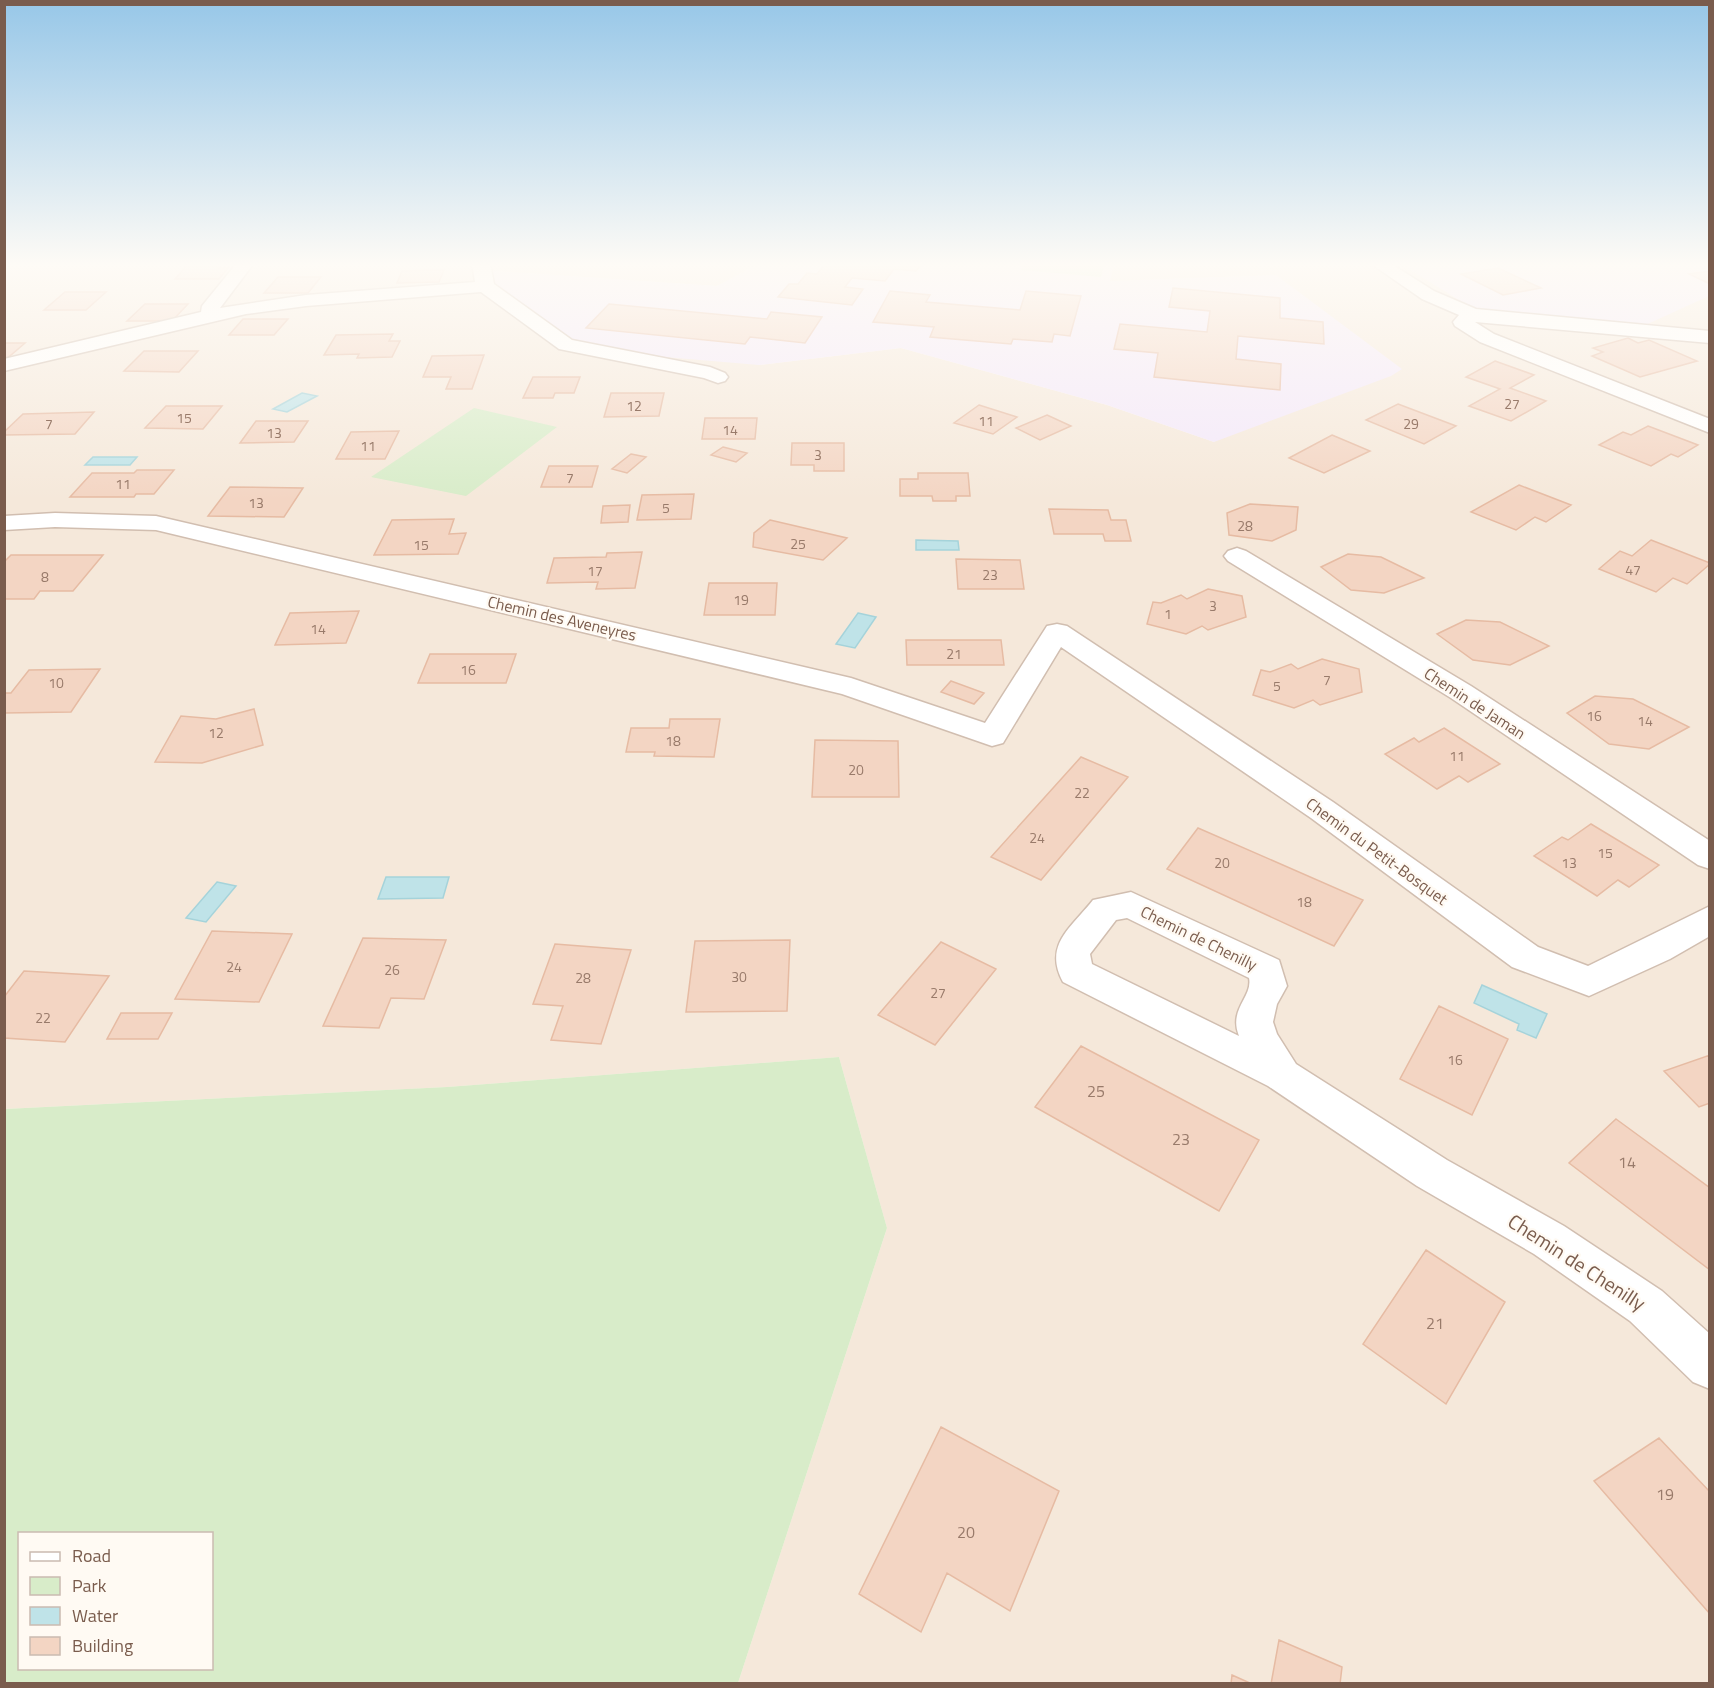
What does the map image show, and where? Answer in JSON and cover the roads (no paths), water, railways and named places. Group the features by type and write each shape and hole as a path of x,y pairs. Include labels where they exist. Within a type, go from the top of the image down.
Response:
{"street":[{"path":"4,365 106,342"},
{"path":"562,342 566,345 710,373 718,377"},
{"path":"1496,342 1710,427"},
{"name":"Chemin des Aveneyres","path":"4,523 55,520 156,523 851,687 992,736 1057,632"},
{"name":"Chemin de Jaman","path":"1237,556 1461,692 1710,857"},
{"name":"Chemin du Petit-Bosquet","path":"1057,632 1322,810 1525,957 1589,982 1657,949 1710,919"},
{"name":"Chemin de Chenilly","path":"1281,1075 1253,1024 1256,1002 1269,986 1266,970 1131,905 1105,909 1071,952 1076,972 1281,1075 1432,1173 1549,1240 1646,1306 1710,1366"}],"water":[{"path":"302,393 317,396 287,412 273,409"},
{"path":"93,457 137,457 130,465 85,465"},
{"path":"916,540 958,541 959,550 916,550"},
{"path":"858,613 876,617 855,648 836,644"},
{"path":"386,877 449,877 443,898 378,899"},
{"path":"217,882 236,886 206,922 186,918"},
{"path":"1482,985 1547,1014 1536,1038 1517,1030 1519,1024 1474,1003"}]}
